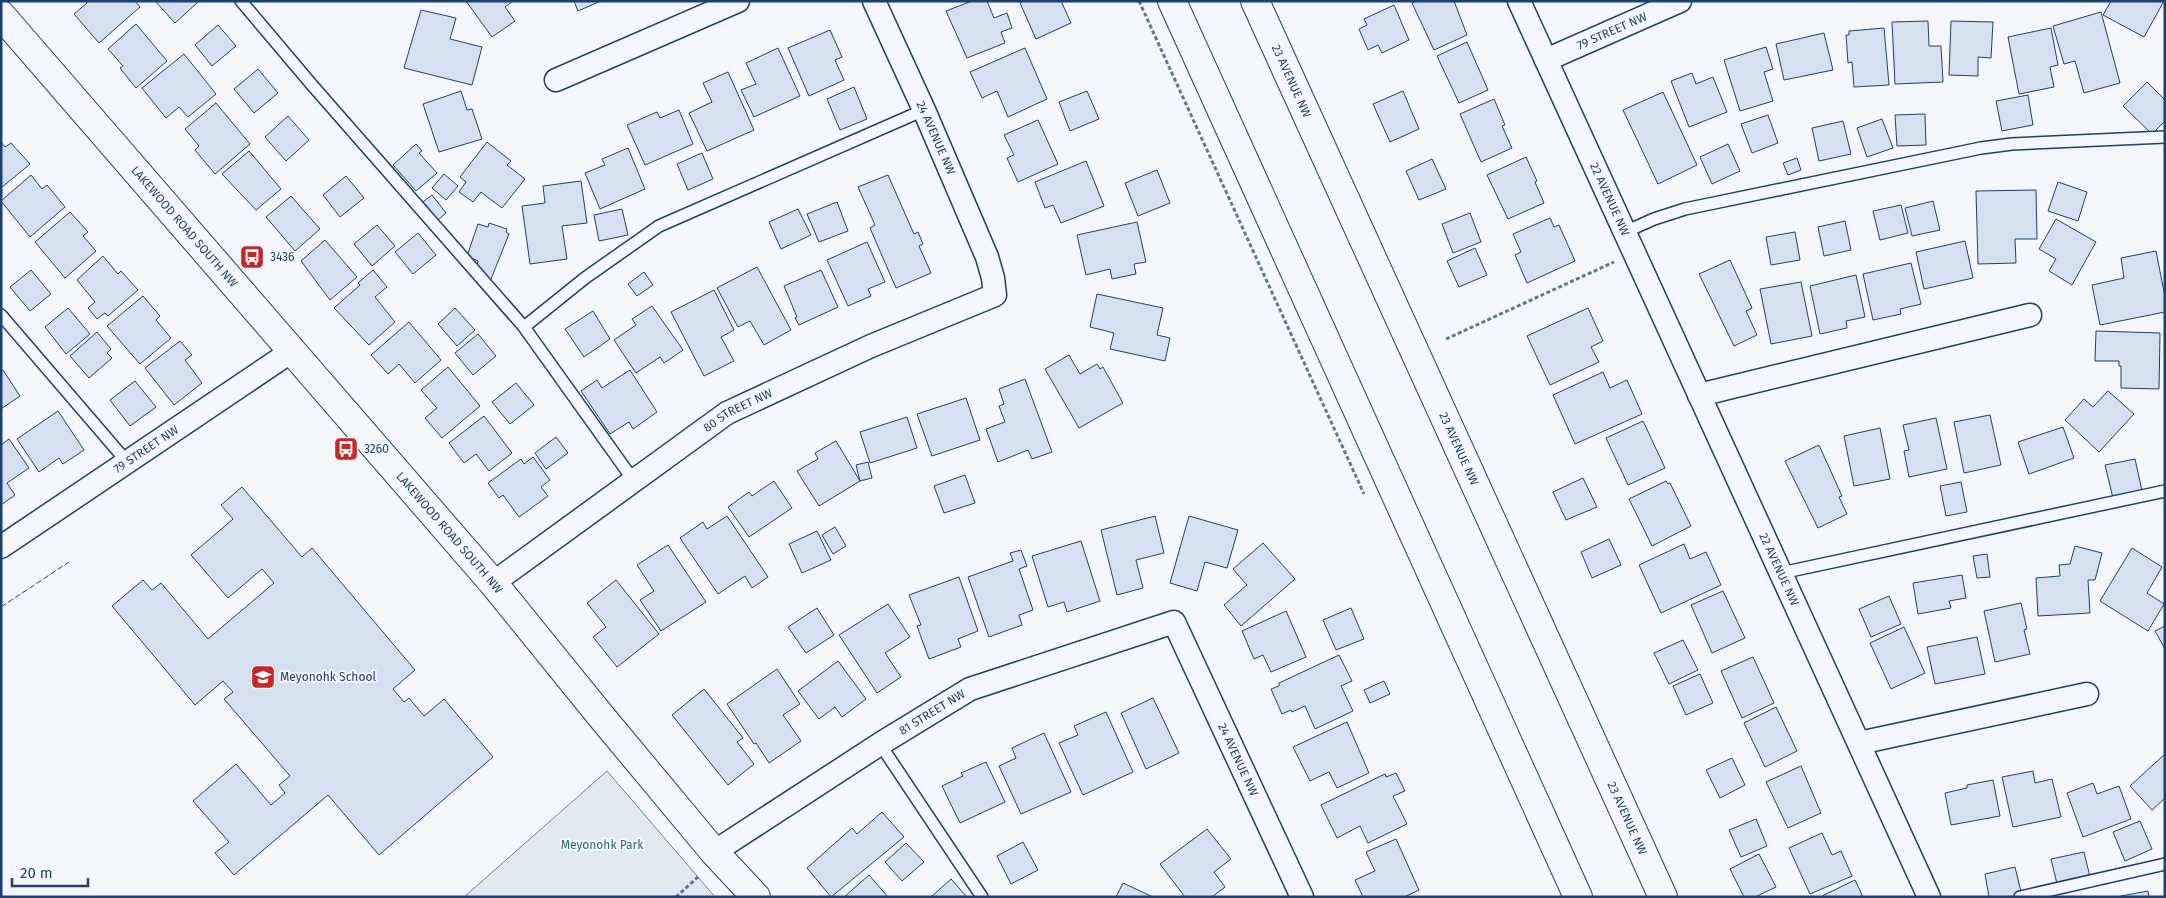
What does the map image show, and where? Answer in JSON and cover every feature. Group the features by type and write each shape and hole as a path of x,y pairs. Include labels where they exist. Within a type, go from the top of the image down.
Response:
{"main road":[{"path":"1172,1 1578,897"},
{"name":"23 AVENUE NW","path":"1255,1 1663,897"},
{"name":"LAKEWOOD ROAD SOUTH NW","path":"1,15 493,583 600,716 714,852 756,897"}],"street":[{"path":"556,80 738,1"},
{"name":"24 AVENUE NW","path":"874,1 988,257 994,278"},
{"name":"22 AVENUE NW","path":"1519,1 1929,897"},
{"name":"79 STREET NW","path":"1546,60 1680,1"},
{"name":"80 STREET NW","path":"493,583 727,413 871,346 994,295 994,278"},
{"path":"1699,395 2030,315"},
{"name":"79 STREET NW","path":"1,547 292,351"},
{"name":"24 AVENUE NW","path":"1174,622 1302,897"},
{"name":"81 STREET NW","path":"714,852 880,744 970,689 1174,622"},
{"path":"1859,743 2087,694"}],"lane":[{"path":"241,1 318,92 524,327 634,481"},
{"path":"524,327 585,278 659,226 924,110"},
{"path":"1625,232 1654,219 1685,209 1948,153 2012,144 2165,137"},
{"path":"4,323 128,463"},
{"path":"1781,573 2165,491"},
{"path":"880,744 982,897"},
{"path":"2020,897 2165,864"}],"path":[{"path":"1139,1 1366,498"},
{"path":"1446,339 1616,261"},
{"path":"676,897 699,876"}],"green space":[{"name":"Meyonohk Park","path":"607,771 715,897 464,897"}],"building":[{"path":"85,1 135,1 140,7 99,43 74,14 87,3"},
{"path":"155,1 198,1 198,2 175,23"},
{"path":"466,1 513,1 505,7 515,21 492,37"},
{"path":"574,1 601,1 578,11"},
{"path":"972,1 987,1 994,18 1007,13 1012,28 1001,32 1005,43 967,58 946,11"},
{"path":"1023,1 1061,1 1071,23 1036,39 1020,3"},
{"path":"1417,1 1454,1 1467,35 1434,50 1412,3"},
{"path":"2111,1 2164,1 2144,37 2103,15"},
{"path":"1394,5 1409,40 1382,53 1378,45 1368,50 1359,29 1367,25 1364,19"},
{"path":"421,10 456,18 450,39 482,47 472,85 404,68"},
{"path":"2101,12 2120,83 2084,93 2075,61 2064,64 2053,26"},
{"path":"1928,21 1929,46 1941,46 1943,82 1895,84 1892,22"},
{"path":"1951,21 1993,22 1991,58 1978,57 1978,76 1949,75"},
{"path":"136,24 167,61 136,88 120,68 123,66 108,49"},
{"path":"218,25 236,46 212,66 195,45"},
{"path":"1884,28 1889,85 1854,87 1852,62 1848,63 1846,35 1849,35 1849,31"},
{"path":"2051,28 2058,65 2050,67 2054,87 2019,94 2008,37"},
{"path":"830,30 842,57 835,60 844,80 809,96 788,48"},
{"path":"1824,33 1833,70 1784,80 1776,44"},
{"path":"1467,42 1488,90 1459,103 1437,56"},
{"path":"1766,47 1773,69 1764,72 1773,101 1740,111 1724,60"},
{"path":"778,48 800,96 754,117 741,90 756,84 746,63"},
{"path":"1025,48 1047,99 1008,117 997,91 982,98 970,72"},
{"path":"184,54 216,94 188,117 179,107 166,118 142,88"},
{"path":"258,69 278,93 254,113 234,89"},
{"path":"728,72 754,130 707,151 689,113 712,102 703,83"},
{"path":"1692,73 1696,84 1713,77 1727,112 1689,127 1671,81"},
{"path":"2147,82 2165,100 2165,121 2152,134 2123,106"},
{"path":"854,87 867,119 840,130 827,99"},
{"path":"461,91 467,110 472,109 482,139 439,152 423,104"},
{"path":"1087,91 1099,119 1070,131 1059,102"},
{"path":"1403,91 1419,129 1390,142 1373,104"},
{"path":"1663,92 1697,165 1658,184 1623,110"},
{"path":"2028,95 2033,125 2002,131 1996,101"},
{"path":"1494,99 1505,125 1502,126 1512,148 1481,162 1460,114"},
{"path":"216,103 250,144 215,174 195,150 199,146 185,129"},
{"path":"679,110 693,144 645,165 627,125 657,112 660,118"},
{"path":"1925,114 1926,145 1897,146 1895,115"},
{"path":"1768,115 1778,143 1752,153 1741,124"},
{"path":"288,116 309,140 286,161 265,137"},
{"path":"1882,119 1893,148 1867,157 1857,128"},
{"path":"1038,120 1058,164 1018,182 1007,158 1014,155 1004,135"},
{"path":"1843,121 1851,154 1819,161 1812,128"},
{"path":"1,142 5,147 11,143 30,164 1,188"},
{"path":"487,142 511,161 507,165 525,179 502,208 481,192 473,202 459,192 466,182 460,177"},
{"path":"416,144 422,151 419,153 437,173 416,191 393,165"},
{"path":"1728,144 1740,171 1712,184 1700,157"},
{"path":"628,148 645,189 600,209 585,173 605,165 602,159"},
{"path":"249,151 281,189 256,210 222,174"},
{"path":"702,153 713,179 688,190 677,164"},
{"path":"1526,157 1544,203 1508,219 1487,175"},
{"path":"1797,158 1801,170 1788,175 1783,163"},
{"path":"1432,159 1446,189 1419,200 1406,171"},
{"path":"1086,161 1104,206 1061,223 1053,205 1045,208 1035,182"},
{"path":"1157,170 1170,203 1138,216 1125,183"},
{"path":"444,174 458,186 446,200 432,188"},
{"path":"31,175 42,189 47,185 65,207 30,237 1,201"},
{"path":"888,175 914,234 918,232 923,244 919,246 931,273 896,288 870,228 875,225 858,187"},
{"path":"346,176 364,198 340,217 323,195"},
{"path":"581,181 587,223 562,226 567,259 530,264 522,206 545,203 543,186"},
{"path":"2058,182 2087,192 2078,221 2048,211"},
{"path":"2036,190 2037,239 2015,239 2016,263 1978,264 1976,191"},
{"path":"432,195 446,213 438,220 423,202"},
{"path":"291,196 320,229 295,251 266,217"},
{"path":"1933,201 1940,230 1912,236 1905,208"},
{"path":"837,202 848,231 819,242 807,214"},
{"path":"1901,205 1908,233 1880,240 1873,211"},
{"path":"622,209 628,235 599,241 594,215"},
{"path":"798,209 811,235 781,249 769,222"},
{"path":"70,212 88,232 83,236 96,251 65,278 35,242"},
{"path":"1470,213 1481,242 1453,253 1442,224"},
{"path":"1550,218 1554,227 1559,225 1575,261 1527,283 1515,255 1521,252 1513,234"},
{"path":"2056,219 2096,242 2072,285 2049,271 2056,259 2039,249"},
{"path":"1845,221 1851,250 1824,256 1818,227"},
{"path":"1137,222 1146,262 1134,264 1136,274 1112,279 1110,269 1086,275 1077,235"},
{"path":"489,223 507,229 506,232 509,234 489,284 476,270 478,261 467,256 478,224 488,227"},
{"path":"377,225 395,246 372,266 354,244"},
{"path":"1795,232 1800,260 1771,265 1766,237"},
{"path":"418,233 436,255 413,274 395,252"},
{"path":"325,240 357,277 330,300 301,261"},
{"path":"1965,241 1973,278 1924,289 1916,252"},
{"path":"867,242 885,282 868,289 871,296 848,306 827,260"},
{"path":"1475,248 1487,275 1459,287 1447,261"},
{"path":"2156,251 2165,297 2165,312 2100,325 2092,285 2124,278 2121,258"},
{"path":"103,256 118,274 121,271 138,290 108,316 105,313 97,319 88,308 95,302 77,280"},
{"path":"1730,260 1752,308 1746,311 1757,335 1734,346 1699,274"},
{"path":"1911,263 1921,304 1900,309 1901,314 1873,320 1863,274"},
{"path":"757,267 791,330 764,345 750,321 738,327 717,288"},
{"path":"31,270 51,294 30,311 10,287"},
{"path":"373,270 387,287 375,297 395,322 369,345 334,308 360,285 358,283"},
{"path":"821,270 838,307 799,325 784,286"},
{"path":"644,272 653,285 637,296 628,284"},
{"path":"1856,275 1865,317 1846,321 1847,328 1820,334 1810,286"},
{"path":"1801,282 1812,336 1771,344 1760,289"},
{"path":"714,290 734,330 721,337 734,361 704,376 671,312"},
{"path":"1097,294 1163,308 1157,335 1170,338 1165,361 1110,349 1114,333 1090,327"},
{"path":"143,296 160,316 156,320 171,338 140,364 107,326"},
{"path":"652,306 683,350 664,363 660,357 636,373 614,340 636,325 632,319"},
{"path":"68,308 90,334 66,354 45,327"},
{"path":"455,308 475,330 457,346 438,324"},
{"path":"1588,308 1603,341 1591,347 1599,362 1550,385 1527,336"},
{"path":"593,311 610,339 584,357 565,329"},
{"path":"409,322 441,360 415,383 399,364 388,374 371,355"},
{"path":"2096,331 2160,333 2159,389 2121,388 2121,366 2119,366 2119,361 2095,361"},
{"path":"97,332 111,349 107,353 112,358 89,378 70,356"},
{"path":"478,334 496,356 473,375 455,353"},
{"path":"180,341 192,355 185,360 202,383 174,405 145,368"},
{"path":"1069,355 1080,374 1097,364 1100,369 1103,367 1123,403 1079,428 1045,369"},
{"path":"448,367 480,406 442,438 425,418 437,408 421,390"},
{"path":"3,370 20,396 1,409 1,371"},
{"path":"630,370 657,412 633,429 629,422 610,434 581,391 597,380 602,388"},
{"path":"1603,372 1610,388 1627,380 1642,414 1575,444 1553,395"},
{"path":"1025,379 1052,452 1032,459 1028,450 998,462 986,429 1005,422 999,406 1004,404 999,389"},
{"path":"135,381 156,407 130,426 110,400"},
{"path":"516,383 534,405 510,424 492,402"},
{"path":"2108,391 2134,414 2099,452 2065,420 2084,399 2093,407"},
{"path":"966,398 980,440 932,456 917,414"},
{"path":"58,411 84,450 63,464 59,458 39,472 17,439"},
{"path":"1990,415 2001,465 1964,473 1954,422"},
{"path":"484,416 512,453 489,471 476,454 464,463 449,443"},
{"path":"907,417 917,448 870,463 860,432"},
{"path":"1936,418 1947,469 1909,477 1904,451 1909,450 1903,425"},
{"path":"1643,421 1665,468 1628,485 1606,438"},
{"path":"2063,427 2074,458 2029,474 2018,442"},
{"path":"1880,428 1890,479 1854,486 1844,436"},
{"path":"556,437 568,453 546,469 535,453"},
{"path":"9,439 29,468 7,483 15,495 1,505 1,445"},
{"path":"836,441 860,481 819,506 797,471 818,459 815,453"},
{"path":"1819,445 1842,496 1839,497 1847,514 1818,528 1785,461"},
{"path":"533,457 550,480 541,487 548,496 519,517 503,495 499,498 488,483 521,459 524,464"},
{"path":"2135,459 2142,491 2113,498 2105,465"},
{"path":"868,462 872,478 860,481 856,465"},
{"path":"965,475 975,503 944,513 934,486"},
{"path":"1583,478 1597,507 1566,520 1553,492"},
{"path":"774,481 792,508 749,537 728,507 749,492 752,496"},
{"path":"1666,481 1668,484 1670,483 1691,526 1652,546 1629,499"},
{"path":"1961,482 1967,512 1946,516 1940,486"},
{"path":"242,487 302,557 312,548 415,670 393,689 404,702 409,698 424,716 444,699 493,757 379,855 328,795 234,875 215,853 229,842 193,801 236,764 271,805 285,793 279,785 290,776 224,699 233,692 223,681 195,705 112,606 143,580 152,590 161,583 208,639 274,583 262,569 228,598 191,555 233,519 221,505"},
{"path":"727,516 768,577 752,588 745,576 718,594 680,538 703,522 707,529"},
{"path":"1155,516 1164,553 1136,560 1143,588 1117,595 1101,530"},
{"path":"1189,516 1238,530 1227,568 1205,562 1197,591 1170,583"},
{"path":"835,527 846,546 833,554 822,535"},
{"path":"817,531 831,560 802,573 789,544"},
{"path":"1609,539 1621,565 1592,578 1581,552"},
{"path":"1081,541 1100,601 1067,612 1064,602 1048,607 1032,556"},
{"path":"1263,543 1295,579 1241,626 1224,605 1247,585 1233,569"},
{"path":"1684,544 1690,559 1706,552 1721,585 1661,613 1639,565"},
{"path":"668,545 706,602 661,631 640,600 654,591 637,565"},
{"path":"2075,546 2102,553 2095,580 2088,580 2090,613 2038,616 2036,578 2060,576 2059,565 2070,564"},
{"path":"2132,548 2162,567 2147,593 2164,604 2148,631 2100,601"},
{"path":"1021,550 1027,566 1019,569 1033,610 1019,615 1022,625 989,637 968,577 1013,561 1010,553"},
{"path":"1987,554 1990,577 1977,578 1973,556"},
{"path":"1962,575 1966,598 1949,601 1951,608 1918,614 1913,583"},
{"path":"959,577 978,631 958,639 961,647 929,659 917,626 921,625 909,595"},
{"path":"616,580 659,634 617,667 593,637 606,627 587,603"},
{"path":"1723,591 1745,638 1712,653 1691,605"},
{"path":"1889,596 1901,624 1871,637 1859,609"},
{"path":"2021,603 2027,629 2024,630 2030,654 1995,662 1984,611"},
{"path":"888,604 910,637 885,653 901,677 877,693 839,635"},
{"path":"817,608 834,635 806,653 788,627"},
{"path":"1351,608 1364,639 1336,650 1323,620"},
{"path":"1286,611 1306,657 1271,672 1263,655 1254,659 1242,631"},
{"path":"2165,626 2165,649 2155,631"},
{"path":"1904,627 1925,673 1891,689 1870,643"},
{"path":"1977,637 1985,674 1935,684 1927,647"},
{"path":"1683,640 1698,670 1669,684 1654,653"},
{"path":"1339,655 1352,681 1341,686 1353,711 1315,729 1305,706 1282,714 1271,689 1279,686 1279,683"},
{"path":"1753,657 1774,703 1742,718 1721,671"},
{"path":"838,661 866,699 842,717 835,707 819,719 798,691"},
{"path":"777,669 800,704 783,715 801,741 769,763 727,704"},
{"path":"1700,674 1713,703 1686,715 1673,686"},
{"path":"1384,681 1390,694 1370,703 1364,690"},
{"path":"704,689 743,738 737,742 754,764 728,785 672,715"},
{"path":"1153,698 1179,753 1146,769 1121,713"},
{"path":"1776,707 1797,751 1765,767 1744,723"},
{"path":"1106,712 1133,772 1083,795 1059,743 1078,735 1074,726"},
{"path":"1347,722 1369,773 1337,788 1329,772 1310,781 1293,747"},
{"path":"1044,733 1071,792 1021,814 999,766 1016,758 1012,748"},
{"path":"2165,754 2165,798 2152,810 2130,786"},
{"path":"1732,758 1745,785 1720,798 1706,770"},
{"path":"986,762 1005,802 960,823 942,786 963,776 961,773"},
{"path":"1801,766 1821,813 1788,828 1766,782"},
{"path":"2033,771 2035,783 2052,779 2061,817 2013,827 2002,777"},
{"path":"1396,773 1405,791 1393,796 1407,824 1368,843 1360,826 1337,838 1321,805 1385,774 1386,777"},
{"path":"1993,780 2000,816 1951,825 1945,793 1967,788 1967,785"},
{"path":"2093,783 2097,794 2119,786 2131,819 2083,837 2067,793"},
{"path":"882,812 904,837 831,897 807,868 852,828 857,834"},
{"path":"1756,819 1767,846 1741,857 1729,830"},
{"path":"2140,821 2152,849 2125,861 2113,832"},
{"path":"1207,829 1231,859 1214,872 1225,887 1212,897 1185,897 1160,864"},
{"path":"1822,833 1832,855 1841,851 1852,876 1810,894 1789,848"},
{"path":"1396,839 1419,890 1404,897 1363,897 1355,880 1375,871 1366,852"},
{"path":"1023,842 1038,870 1011,884 997,856"},
{"path":"906,843 924,862 902,881 885,862"},
{"path":"2084,852 2091,881 2058,888 2051,859"},
{"path":"1759,854 1776,887 1755,897 1744,897 1730,869"},
{"path":"2015,867 2022,896 1989,897 1985,874"},
{"path":"869,875 888,897 844,897"},
{"path":"951,879 967,897 931,897"},
{"path":"1855,880 1863,897 1820,897"},
{"path":"1123,883 1153,897 1116,897"},
{"path":"2148,891 2149,897 2121,897 2121,896"}],"fence":[{"path":"1,607 69,562"}],"place":[{"name":"3436","path":"252,257"},
{"name":"3260","path":"346,449"},
{"name":"Meyonohk School","path":"263,677"}]}
